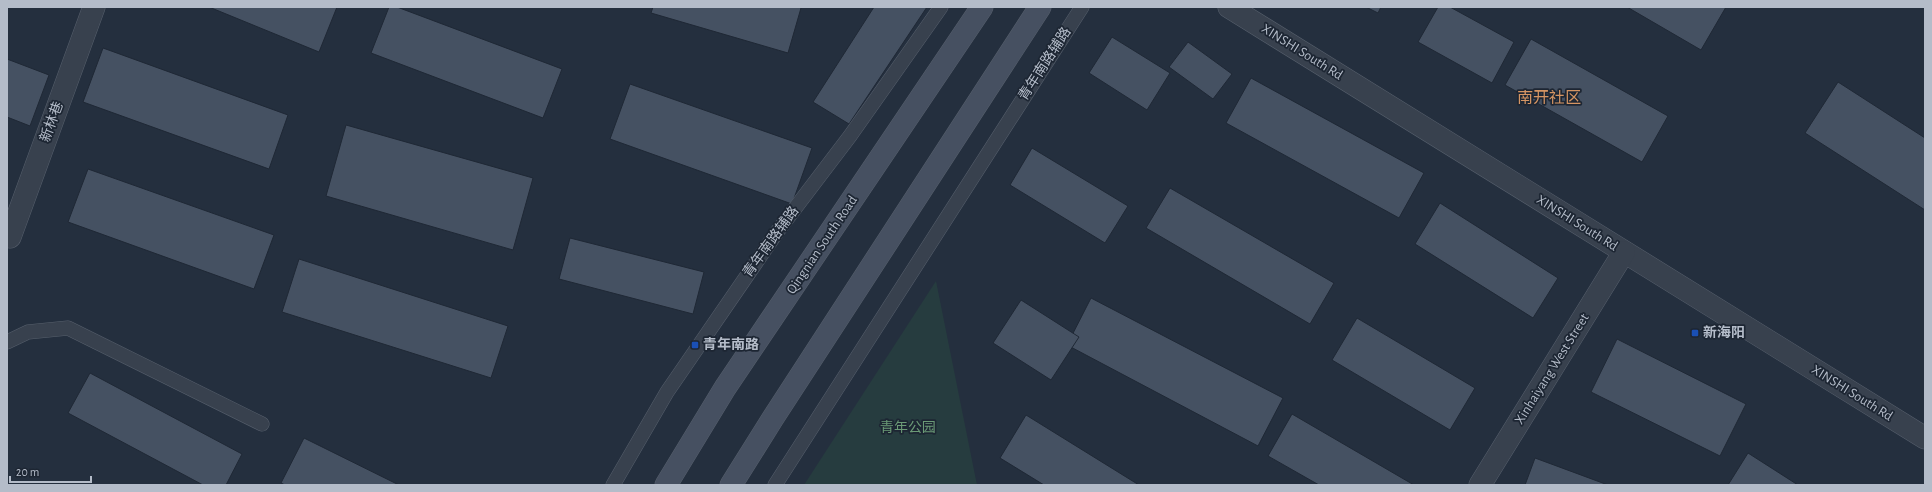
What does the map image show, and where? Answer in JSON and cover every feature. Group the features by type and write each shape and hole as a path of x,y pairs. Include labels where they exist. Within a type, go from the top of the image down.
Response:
{"main road":[{"path":"731,485 777,411 1040,7"},
{"name":"Qingnian South Road","path":"666,485 725,388 977,11"}],"street":[{"name":"新林巷","path":"10,237 94,7"},
{"name":"XINSHI South Rd","path":"1229,7 1925,438"},
{"name":"Xinhaiyang West Street","path":"1480,485 1624,252"}],"lane":[{"name":"青年南路辅路","path":"613,485 667,392 777,232 850,136 941,7"},
{"name":"青年南路辅路","path":"775,485 1082,7"},
{"path":"7,342 28,332 68,328 262,424"}],"green space":[{"name":"青年公园","path":"936,281 977,485 804,485"}],"building":[{"path":"209,7 337,7 319,52"},
{"path":"389,7 397,7 562,69 543,118 371,53"},
{"path":"653,7 801,8 788,53 651,13"},
{"path":"874,7 927,7 849,124 813,102"},
{"path":"1366,7 1381,7 1378,13"},
{"path":"1438,7 1450,7 1514,42 1492,83 1418,42"},
{"path":"1627,7 1726,7 1701,50"},
{"path":"1112,37 1170,73 1147,110 1089,73"},
{"path":"1531,39 1668,116 1642,162 1505,85"},
{"path":"1188,42 1232,74 1213,99 1169,67"},
{"path":"103,48 288,115 269,169 83,102"},
{"path":"7,59 49,75 30,126 7,117"},
{"path":"1251,78 1424,173 1399,218 1226,123"},
{"path":"1838,82 1925,138 1925,210 1805,133"},
{"path":"630,84 812,148 792,204 610,139"},
{"path":"346,125 533,178 513,250 326,196"},
{"path":"1032,148 1128,206 1105,243 1010,185"},
{"path":"88,169 274,235 254,289 68,222"},
{"path":"1170,188 1334,283 1310,324 1146,228"},
{"path":"1440,203 1558,278 1533,318 1415,244"},
{"path":"570,238 704,272 693,314 559,279"},
{"path":"299,259 508,326 491,378 282,312"},
{"path":"1091,298 1283,398 1258,446 1067,345"},
{"path":"1021,300 1079,337 1051,380 993,343"},
{"path":"1357,318 1475,388 1450,430 1332,360"},
{"path":"1617,339 1746,404 1720,456 1591,392"},
{"path":"90,373 242,454 226,485 203,485 68,413"},
{"path":"1292,414 1414,485 1319,485 1268,456"},
{"path":"1026,415 1139,485 1044,485 1000,458"},
{"path":"304,438 399,485 285,485 281,483"},
{"path":"1748,453 1798,485 1728,485"},
{"path":"1535,458 1608,485 1525,485"}],"place":[{"name":"新海阳","path":"1695,333"},
{"name":"青年南路","path":"695,345"}],"district":[{"name":"南开社区","path":"1549,98"}]}
